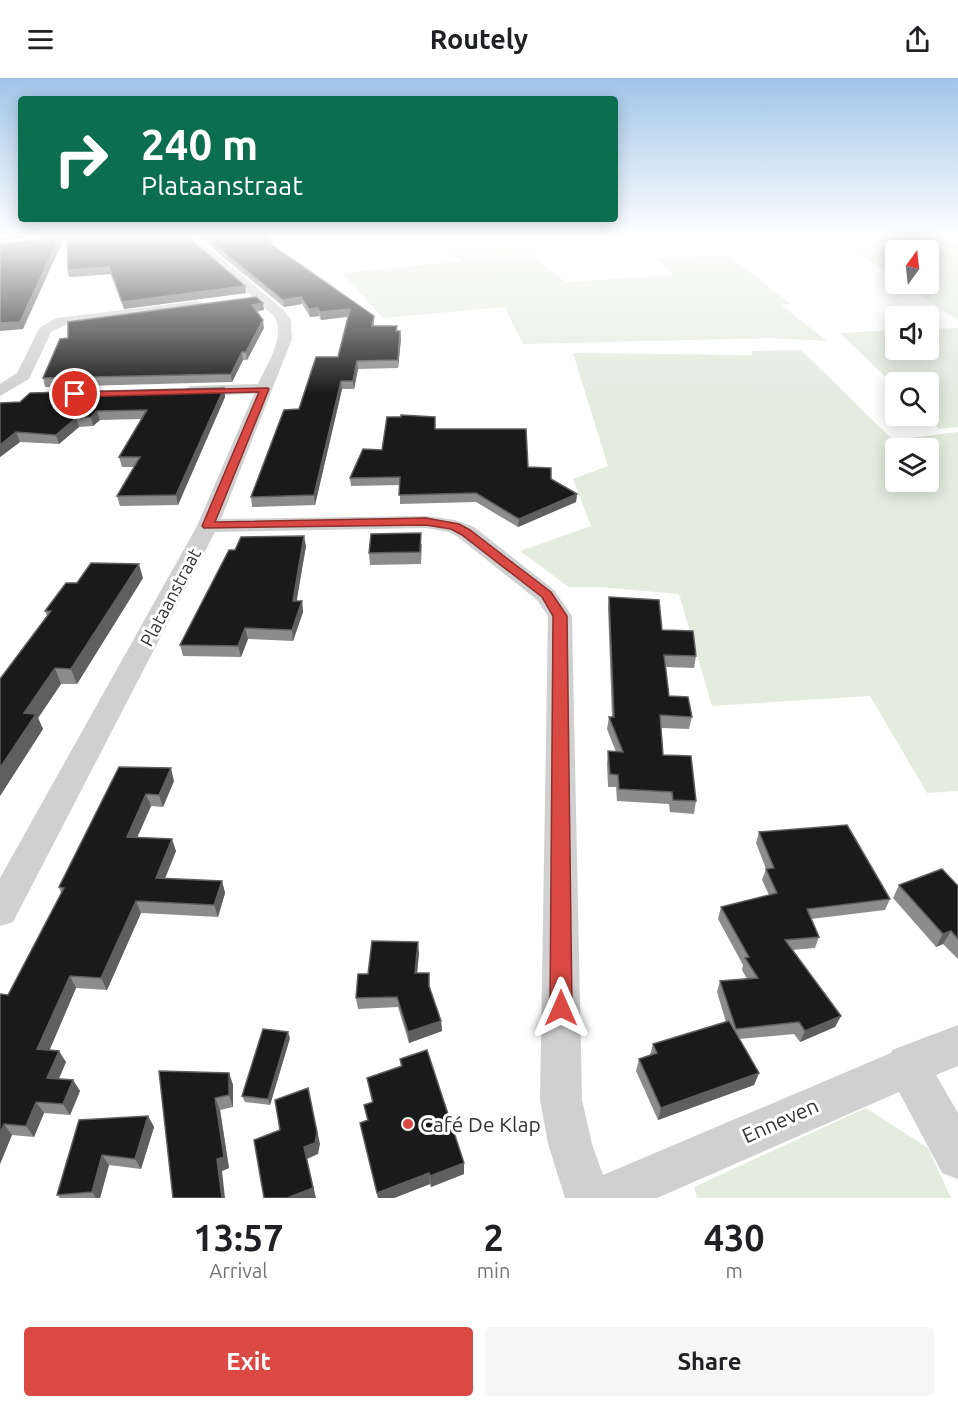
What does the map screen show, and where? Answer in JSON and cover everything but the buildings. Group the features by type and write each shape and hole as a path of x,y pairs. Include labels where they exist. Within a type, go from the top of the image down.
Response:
{"street":[{"name":"Plataanstraat","path":"0,911 208,526 265,389 285,339 284,320 279,313 250,289"},
{"path":"237,301 260,298"},
{"path":"0,393 23,376 45,330 50,326 62,321 213,303"},
{"path":"168,392 265,389"},
{"path":"0,393 19,396"},
{"path":"208,526 426,522 455,526 534,585 554,604 560,616 561,1100 570,1144 588,1198"},
{"name":"Enneven","path":"603,1198 907,1065 958,1045"},
{"path":"907,1065 958,1157"}],"shaded area":[{"path":"357,289 772,289 791,304 781,305 827,341 770,338 523,344 505,307 383,318"},
{"path":"939,289 958,289 958,320 919,294 939,294"},
{"path":"958,328 958,427 939,429 936,426 939,426 939,372 885,372 885,376 840,333 885,331 885,360 939,360 939,329"},
{"path":"801,350 891,438 885,438 885,492 939,492 939,438 909,438 958,432 958,791 927,793 870,696 712,706 679,594 598,587 569,587 520,551 591,526 573,479 608,466 573,353 752,355 751,351"},
{"path":"866,1108 928,1148 951,1198 697,1198 694,1187"}],"place":[{"name":"Café De Klap","path":"408,1124"}],"route":[{"path":"75,394 265,389 208,526 426,522 455,526 534,585 554,604 560,616 561,1008"}]}
